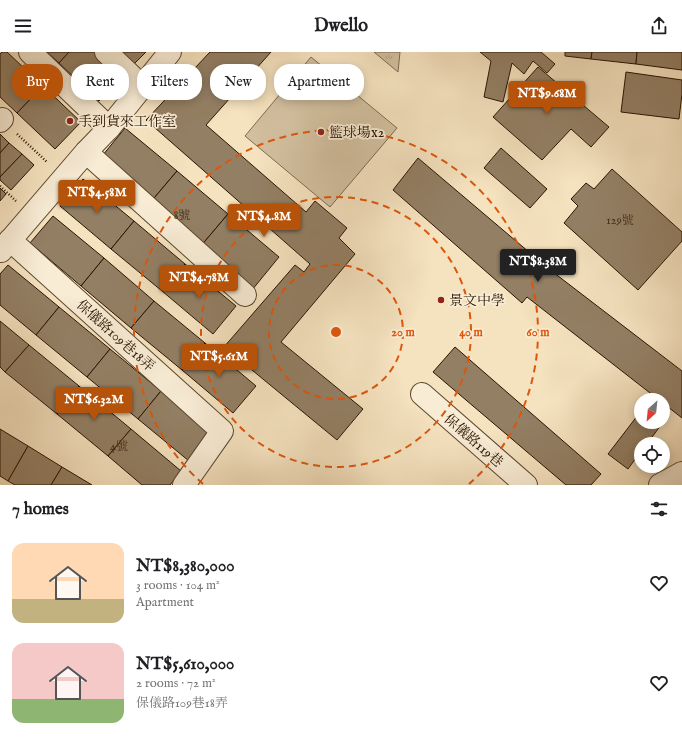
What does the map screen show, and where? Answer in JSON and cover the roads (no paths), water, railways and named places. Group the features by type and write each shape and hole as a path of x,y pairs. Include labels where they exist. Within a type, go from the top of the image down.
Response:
{"street":[{"path":"30,52 109,128"},
{"path":"106,52 137,81"},
{"path":"160,64 170,52"},
{"path":"5,246 86,152 109,128 137,92"},
{"path":"86,152 245,294"},
{"name":"保儀路109巷18弄","path":"5,246 222,431 184,485"},
{"name":"保儀路119巷","path":"422,394 526,485"},
{"path":"660,485 682,473"}],"place":[{"name":"手到貨來工作室","path":"70,121"},
{"name":"籃球場x2","path":"321,132"},
{"name":"景文中學","path":"441,300"}]}
